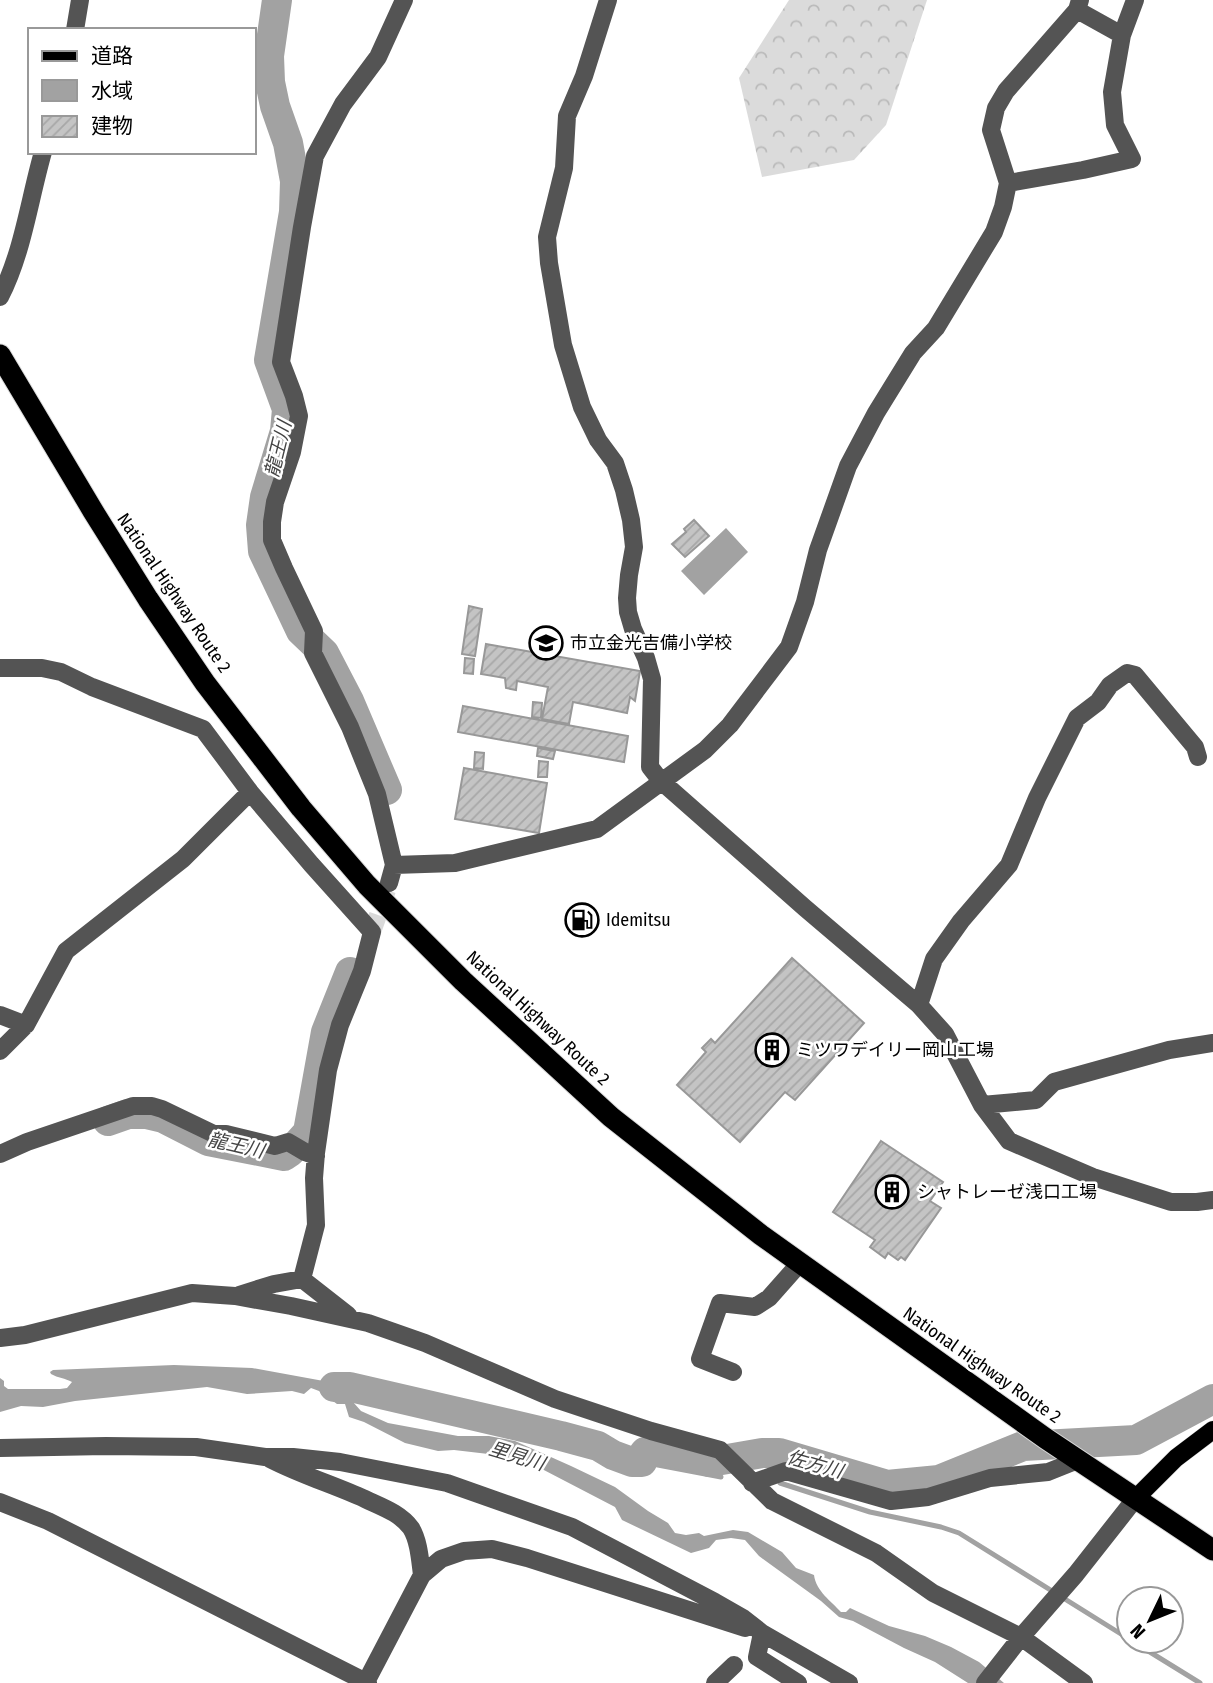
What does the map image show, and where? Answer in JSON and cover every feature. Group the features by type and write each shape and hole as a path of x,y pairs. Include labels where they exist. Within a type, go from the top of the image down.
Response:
{"highway":[{"name":"National Highway Route 2","path":"0,355 106,533 205,683 301,808 367,885 463,981 611,1117 761,1235 1045,1438 1213,1550"}],"main road":[{"path":"1135,1499 1176,1458 1213,1430"}],"street":[{"path":"75,28 80,0"},
{"path":"389,883 394,865 377,794 350,727 313,653 314,631 272,540 272,522 275,502 292,452 299,416 281,362 315,156 343,104 378,57 404,0"},
{"path":"608,0 584,76 567,116 564,168 547,237 563,345 582,407 598,440 615,463 631,520 634,547 629,575 628,612 652,679 650,767 661,781 919,1005 945,1034 982,1105 1009,1141 1093,1177 1171,1202 1213,1200"},
{"path":"1008,183 1132,159 1115,125 1112,92 1122,35 1135,0"},
{"path":"394,865 455,863 597,829 705,750 730,725 789,647 805,602 818,550 848,466 876,413 913,353 936,328 994,232 1008,183 991,130 996,108 1006,91 1078,5 1122,35"},
{"path":"0,298 9,280 25,227 43,154"},
{"path":"0,668 42,668 61,672 92,687 203,730 250,792 372,932 362,971 340,1026 310,1154 316,1225 302,1279"},
{"path":"919,1005 934,959 961,920 1009,865 1037,798 1077,718 1098,702 1110,685 1126,673 1135,675 1195,747 1198,757"},
{"path":"0,1051 26,1025 65,951 183,859 250,792"},
{"path":"0,1016 26,1025"},
{"path":"982,1105 1036,1100 1054,1082 1168,1050 1213,1043"},
{"path":"0,1154 27,1142 133,1106 152,1106 214,1134 226,1134 275,1146 288,1142 310,1154"},
{"path":"733,1372 700,1359 720,1303 755,1307 769,1298 800,1263"},
{"path":"235,1296 274,1283 302,1279 354,1320"},
{"path":"0,1338 25,1335 192,1293 235,1296 354,1320 425,1343 555,1399 651,1431 720,1450 772,1501 876,1553 933,1593 1021,1637 1084,1683"},
{"path":"0,1448 196,1447 265,1457 340,1462 447,1483 572,1527 715,1602 762,1633 849,1683"},
{"path":"265,1457 328,1482 403,1519 412,1530 422,1575"},
{"path":"746,1477 786,1471 891,1501 928,1497 990,1478 1048,1472 1074,1458"},
{"path":"985,1683 1135,1499"},
{"path":"0,1502 48,1521 367,1682 422,1575 441,1559 464,1551 492,1549 527,1558 762,1633"},
{"path":"762,1633 757,1657 798,1683"},
{"path":"715,1683 734,1665"}],"green space":[{"path":"789,0 927,0 886,125 854,160 762,177 739,78"}],"water":[{"path":"726,528 748,552 704,595 681,571"},
{"name":"里見川","path":"174,1365 252,1368 351,1386 349,1390 353,1402 361,1411 388,1423 458,1436 489,1436 515,1441 615,1487 668,1523 675,1533 699,1533 704,1536 733,1530 748,1532 782,1552 796,1568 814,1575 821,1591 841,1612 850,1608 889,1626 951,1647 979,1662 1004,1683 968,1683 935,1662 853,1621 839,1617 759,1556 745,1540 716,1540 709,1548 691,1553 622,1520 615,1507 540,1468 497,1455 438,1451 405,1443 349,1417 345,1404 337,1404 311,1388 304,1394 292,1391 247,1394 207,1387 43,1407 21,1406 0,1412 0,1378 8,1389 60,1389 67,1388 72,1382 51,1374 53,1370"}],"building":[{"path":"694,520 709,536 685,557 672,544 686,532 684,529"},
{"path":"469,606 482,609 475,656 462,654"},
{"path":"486,644 640,671 635,701 630,697 627,713 573,702 569,724 542,719 548,687 517,681 516,690 506,688 505,678 481,674"},
{"path":"465,658 474,659 473,674 464,673"},
{"path":"533,702 542,703 541,718 532,717"},
{"path":"463,706 628,736 624,762 458,732"},
{"path":"538,748 555,751 553,759 537,756"},
{"path":"475,752 484,753 483,769 474,768"},
{"path":"539,761 548,762 547,777 538,777"},
{"path":"464,768 547,783 539,833 455,819"},
{"name":"ミツワデイリー岡山工場","path":"792,958 864,1023 795,1100 785,1092 740,1142 677,1085 706,1052 702,1048 711,1039 715,1043"},
{"name":"シャトレーゼ浅口工場","path":"881,1141 943,1182 930,1201 941,1208 905,1260 901,1257 898,1260 888,1253 885,1258 870,1247 875,1240 833,1212"}],"waterway":[{"name":"龍王川","path":"277,0 269,56 270,82 288,143 295,181 294,212 269,360 287,409 285,431 265,497 261,525 263,551 301,631 324,653 349,701 387,790"},
{"name":"龍王川","path":"108,1121 128,1114 146,1114 163,1118 208,1141 284,1156 308,1132 326,1032 350,972"},
{"name":"佐方川","path":"334,1387 350,1387 561,1436 598,1446 632,1462 642,1462 645,1452 655,1450 710,1462 762,1453 779,1453 887,1485 939,1480 1023,1446 1136,1440 1213,1399"},
{"path":"642,1462 721,1477"},
{"path":"780,1483 870,1512 959,1533 1115,1630"},
{"path":"1155,1655 1200,1683"}],"tunnel":[{"path":"372,932 387,890"}],"place":[{"name":"市立金光吉備小学校","path":"546,643"},
{"name":"Idemitsu","path":"582,920"},
{"name":"ミツワデイリー岡山工場","path":"772,1050"},
{"name":"シャトレーゼ浅口工場","path":"892,1192"}]}
